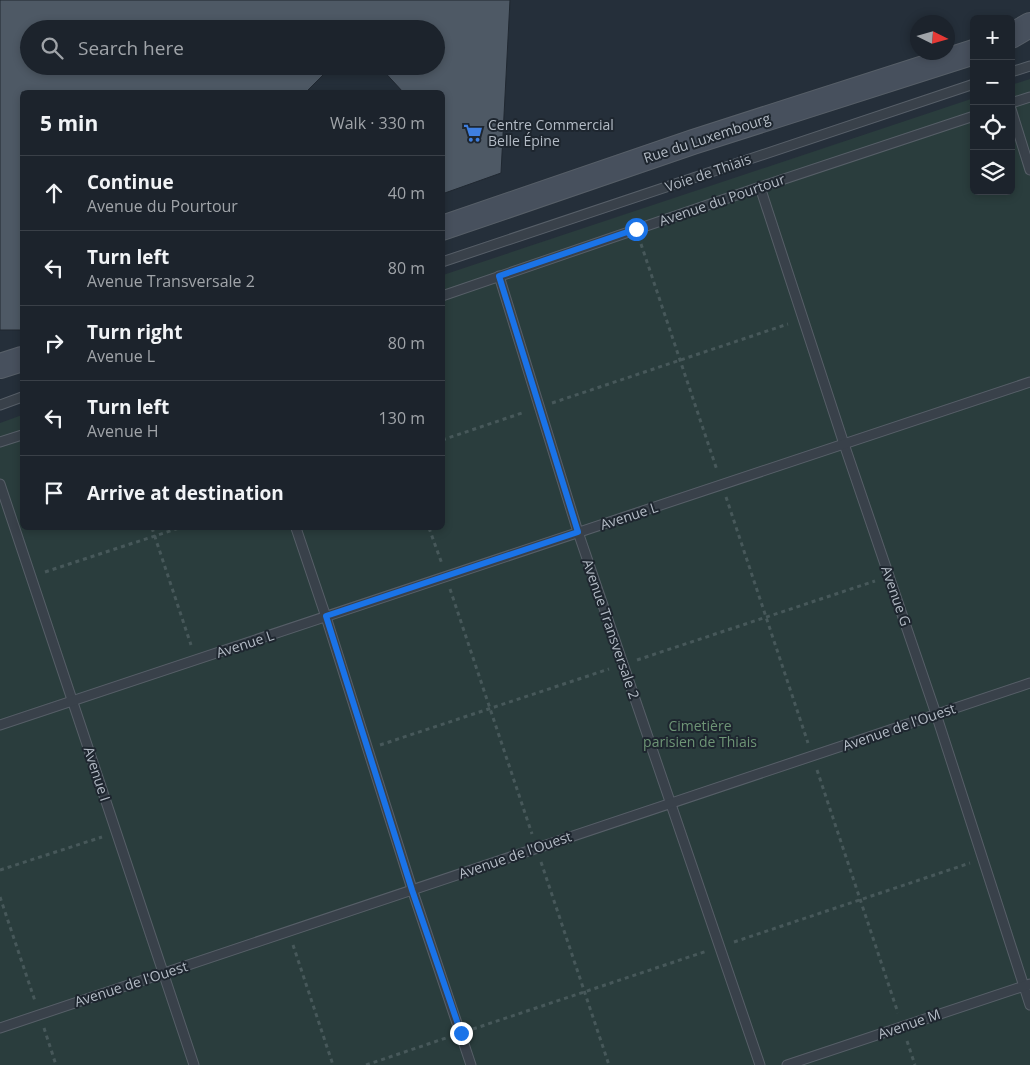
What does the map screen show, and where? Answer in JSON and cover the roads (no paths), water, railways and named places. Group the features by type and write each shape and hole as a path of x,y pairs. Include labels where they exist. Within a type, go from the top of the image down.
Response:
{"street":[{"path":"1015,34 1030,25"},
{"path":"1015,42 1030,40"},
{"name":"Rue du Luxembourg","path":"445,227 693,142 970,53"},
{"path":"0,366 20,360"}],"lane":[{"path":"1015,71 1030,66"},
{"name":"Voie de Thiais","path":"445,261 970,85"},
{"path":"1015,102 1030,97"},
{"name":"Avenue du Pourtour","path":"445,295 970,117"},
{"path":"1015,122 1030,170"},
{"name":"Avenue G","path":"760,187 844,444 1027,985 1030,1005"},
{"name":"Avenue Transversale 2","path":"499,276 578,532 760,1065"},
{"name":"Avenue L","path":"0,725 1030,382"},
{"path":"0,405 20,398"},
{"path":"0,442 20,436"},
{"name":"Avenue I","path":"0,484 194,1065"},
{"path":"297,530 326,616 412,890 472,1065"},
{"name":"Avenue de l'Ouest","path":"0,1028 1030,683"},
{"name":"Avenue M","path":"788,1065 1027,985"}],"place":[{"name":"Centre Commercial Belle Épine","path":"473,133"}],"park label":[{"name":"Cimetière parisien de Thiais","path":"700,734"}]}
